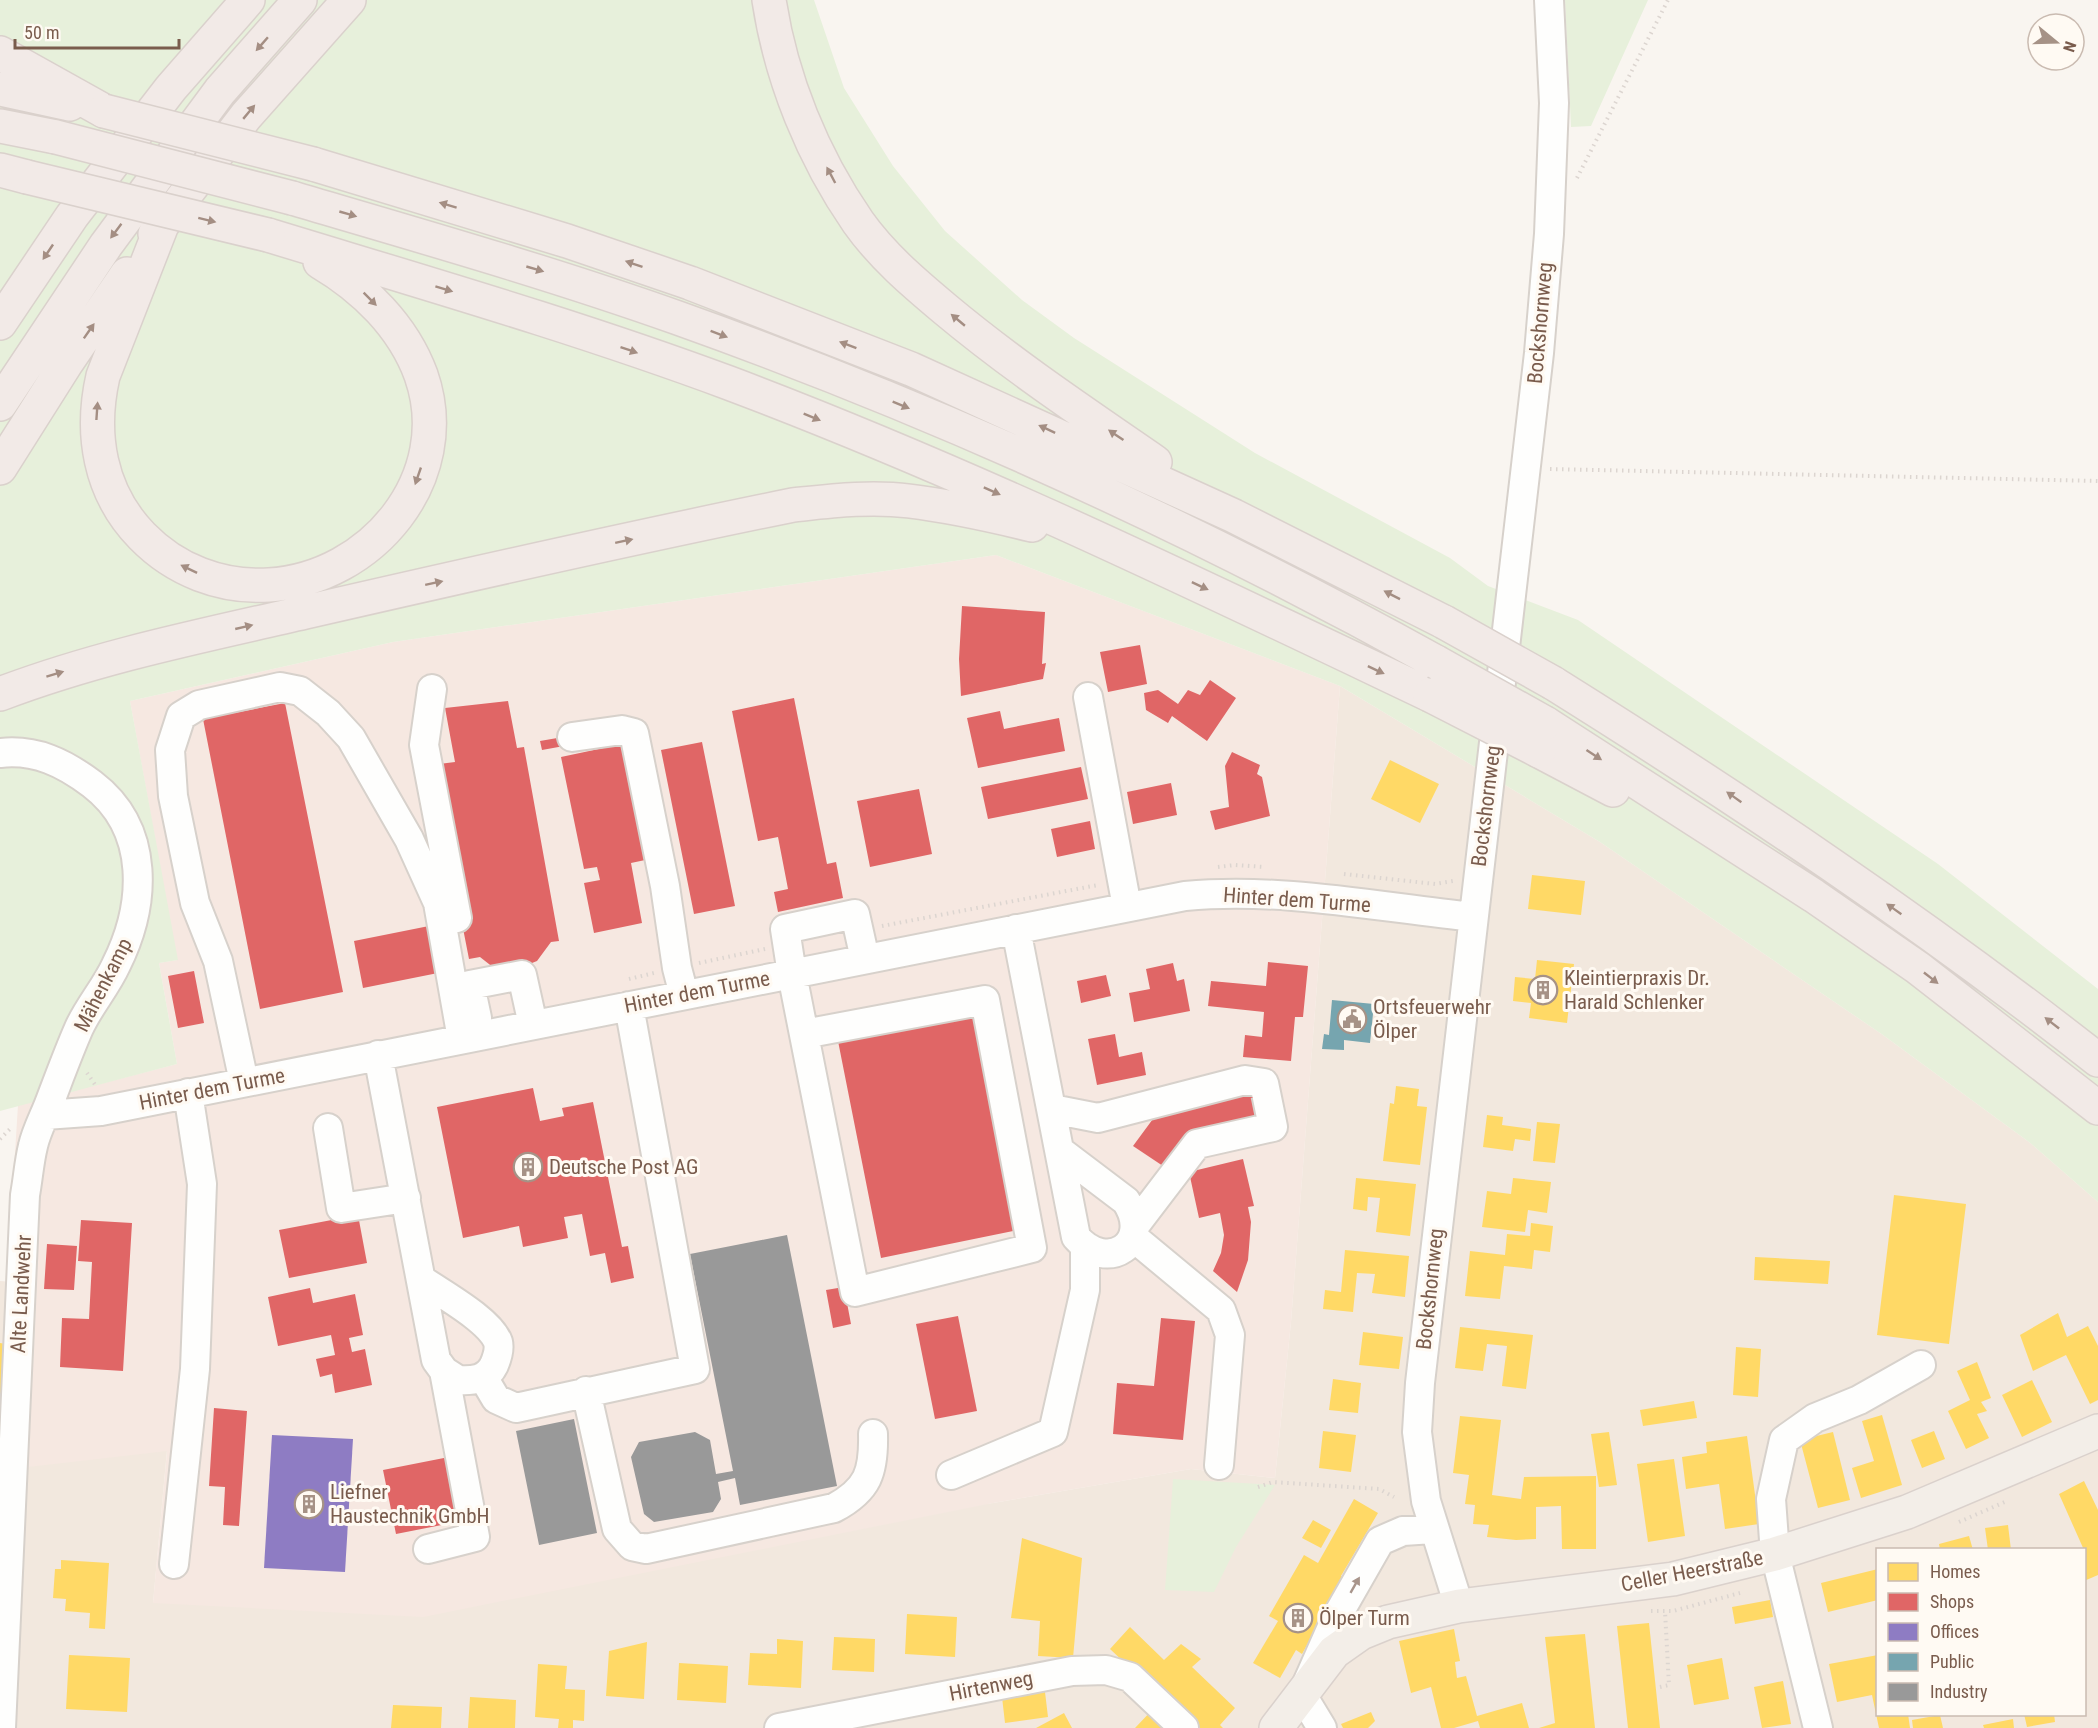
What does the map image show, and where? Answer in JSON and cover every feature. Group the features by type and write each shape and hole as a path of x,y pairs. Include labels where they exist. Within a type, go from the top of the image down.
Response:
{"highway":[{"path":"171,88 219,0"},
{"path":"0,323 72,216 171,88 248,0"},
{"path":"0,404 106,245 220,91 300,0"},
{"path":"0,468 67,362 162,225 246,116 349,0"},
{"path":"769,0 781,61 796,103 853,213 886,255 914,284 994,350 1233,516"},
{"path":"0,53 104,111"},
{"path":"0,89 104,111 314,164 567,241 690,283 921,373 1233,516 1444,622 1553,683 1730,795 1931,934 2098,1060"},
{"path":"0,126 56,137 292,198 552,274 670,315 968,432 1127,504 1349,615 1436,662 1542,737 1814,896 1918,968 2098,1108"},
{"path":"14,173 268,235 499,306 727,383 942,469 1147,561 1430,695 1542,737"},
{"path":"162,225 103,376 96,421 102,467 110,489 135,529 169,559 211,579 257,586 301,581 321,575 357,556 374,543 400,512 419,475 427,436 428,416 421,375 388,319 373,302 337,272 268,235"},
{"path":"0,694 46,676 106,659 344,603 793,505 851,499 907,501 985,514 1065,534 1147,561"}],"main road":[{"name":"Celler Heerstraße","path":"1276,1728 1334,1652 1361,1633 1388,1622 1459,1606 1673,1579 1775,1554 1907,1512 2098,1431"}],"street":[{"name":"Bockshornweg","path":"1459,1606 1432,1529 1417,1432 1420,1383 1525,469 1549,234 1554,103 1549,0"},
{"path":"244,1082 218,961 195,903 173,796 170,750 182,716 199,705 280,687 300,691 328,713 351,738 409,839 438,903 471,1037"},
{"path":"432,689 424,745 470,985 471,1037"},
{"path":"1088,697 1127,908"},
{"path":"572,737 622,730 634,733 660,856 677,968 684,995"},
{"name":"Mähenkamp","path":"0,753 23,752 47,757 71,768 97,788 118,814 133,841 139,868 139,900 132,930 116,966 80,1025 45,1115"},
{"name":"Hinter dem Turme","path":"45,1115 101,1111 1185,896 1255,893 1300,896 1473,917"},
{"path":"804,1034 985,1000 1032,1248 855,1292 792,974 785,929 855,914 865,959"},
{"path":"1016,929 1076,1237 1085,1248 1098,1254 1110,1254 1125,1249 1134,1231 1197,1144 1273,1126 1264,1083 1245,1080 1098,1118 1052,1109"},
{"path":"470,985 522,975 533,1025"},
{"path":"483,1377 496,1399 516,1408 695,1369 629,1006"},
{"path":"378,1055 436,1360 444,1371 458,1380 483,1377 492,1369 498,1357 499,1345 494,1335 484,1324 422,1280"},
{"path":"174,1564 195,1369 202,1184 188,1093"},
{"name":"Alte Landwehr","path":"1,1728 25,1195 33,1145 45,1115"},
{"path":"328,1128 341,1208 406,1198"},
{"path":"1059,1151 1126,1201 1132,1211 1134,1231 1221,1310 1230,1335 1219,1465"},
{"path":"951,1475 1053,1432 1084,1290 1085,1248"},
{"path":"1818,1728 1775,1554 1771,1499 1784,1440 1815,1418 1859,1400 1922,1365"},
{"path":"428,1550 475,1537 444,1371"},
{"path":"586,1391 617,1529 632,1546 646,1549 834,1508 855,1497 869,1477 873,1457 873,1434"},
{"path":"1322,1728 1302,1695 1336,1618 1380,1541 1403,1531 1432,1529"},
{"name":"Hirtenweg","path":"779,1728 1072,1671 1107,1670 1130,1677 1184,1728"}],"path":[{"path":"1576,181 1668,0"},
{"path":"1525,469 2098,482"},
{"path":"1258,1487 1273,1482 1379,1489 1394,1497"},
{"path":"1660,1687 1669,1685 1665,1611"}],"shaded area":[{"path":"996,555 1340,686 1291,1322 1275,1478 1191,1469 993,1503 423,1617 153,1603 167,1451 28,1467 37,1284 7,1281 18,1105 177,1064 159,963 177,960 130,701 393,642"},
{"path":"1340,686 1600,842 1883,1035 2029,1142 2098,1202 2098,1728 0,1728 0,1281 37,1284 28,1466 167,1450 153,1603 993,1503 1191,1469 1275,1478 1291,1322"}],"green space":[{"path":"0,0 814,0 844,88 893,166 945,231 1022,300 1074,338 1255,453 1450,558 1488,586 1578,620 1938,864 2098,989 2098,1202 2029,1142 1883,1035 1600,842 1340,686 996,555 393,642 130,701 178,960 159,963 177,1064 0,1111"},
{"path":"1565,0 1648,0 1591,126 1571,127"},
{"path":"1173,1479 1275,1485 1236,1547 1214,1592 1165,1590"}],"building: Homes":[{"path":"1390,760 1439,784 1420,823 1371,799"},
{"path":"1532,875 1585,881 1581,915 1528,909"},
{"name":"Kleintierpraxis Dr. Harald Schlenker","path":"1537,960 1574,964 1567,1023 1529,1018 1531,1003 1513,1001 1515,977 1535,979"},
{"path":"1396,1086 1419,1089 1417,1106 1427,1107 1420,1165 1383,1161 1390,1103 1394,1104"},
{"path":"1487,1115 1503,1117 1502,1125 1531,1129 1530,1141 1515,1139 1513,1151 1483,1147"},
{"path":"1537,1122 1560,1124 1555,1163 1533,1161"},
{"path":"1356,1178 1416,1184 1410,1236 1376,1232 1380,1198 1368,1197 1367,1211 1353,1209"},
{"path":"1513,1178 1551,1182 1547,1213 1528,1210 1525,1232 1482,1227 1487,1191 1511,1194"},
{"path":"1894,1195 1966,1204 1949,1344 1877,1335"},
{"path":"1531,1223 1553,1226 1550,1252 1534,1250 1532,1269 1504,1266 1500,1299 1465,1296 1470,1251 1505,1255 1507,1234 1530,1236"},
{"path":"1345,1250 1409,1256 1405,1297 1372,1293 1375,1274 1357,1273 1353,1312 1323,1309 1325,1290 1341,1292"},
{"path":"1755,1257 1830,1261 1828,1284 1754,1280"},
{"path":"2058,1313 2067,1337 2088,1326 2098,1346 2098,1400 2090,1404 2066,1355 2033,1371 2020,1335"},
{"path":"1460,1327 1533,1335 1526,1389 1502,1386 1507,1346 1487,1344 1483,1371 1455,1368"},
{"path":"1363,1332 1403,1337 1399,1369 1359,1365"},
{"path":"0,1343 6,1344 2,1422 0,1422"},
{"path":"1736,1347 1761,1349 1758,1397 1733,1395"},
{"path":"1977,1362 1991,1398 1981,1402 1987,1411 1977,1414 1989,1438 1966,1449 1948,1411 1970,1400 1957,1371"},
{"path":"1333,1379 1361,1383 1358,1413 1329,1410"},
{"path":"2032,1380 2052,1422 2022,1437 2002,1395"},
{"path":"1694,1401 1697,1418 1643,1426 1640,1410"},
{"path":"1882,1415 1902,1485 1861,1498 1852,1468 1874,1461 1862,1421"},
{"path":"1460,1416 1501,1420 1492,1495 1521,1499 1524,1477 1596,1476 1596,1549 1562,1549 1561,1506 1536,1507 1536,1539 1516,1540 1487,1537 1489,1525 1473,1524 1475,1505 1465,1504 1469,1475 1453,1473"},
{"path":"1323,1431 1356,1435 1351,1472 1319,1468"},
{"path":"1934,1431 1945,1459 1922,1468 1911,1440"},
{"path":"1609,1432 1617,1485 1599,1487 1591,1434"},
{"path":"1833,1432 1850,1500 1818,1508 1800,1440"},
{"path":"1747,1436 1759,1524 1725,1529 1719,1484 1686,1489 1682,1457 1707,1453 1706,1442"},
{"path":"1674,1459 1685,1536 1648,1542 1637,1464"},
{"path":"2084,1481 2098,1510 2098,1575 2086,1580 2086,1548 2083,1548 2059,1494"},
{"name":"Ölper Turm","path":"1354,1499 1378,1513 1341,1576 1345,1578 1302,1654 1296,1650 1280,1678 1253,1663 1278,1621 1269,1616 1304,1555 1318,1563"},
{"path":"1313,1520 1331,1530 1321,1548 1302,1538"},
{"path":"2008,1525 2011,1548 1988,1548 1985,1528"},
{"path":"1969,1536 1972,1548 1940,1548 1939,1544"},
{"path":"1022,1538 1082,1558 1073,1658 1038,1656 1040,1621 1011,1618"},
{"path":"61,1560 109,1563 105,1629 89,1628 90,1613 65,1611 66,1599 53,1598 55,1569 61,1569"},
{"path":"1876,1569 1876,1600 1828,1612 1821,1583"},
{"path":"1770,1600 1773,1617 1735,1624 1732,1607"},
{"path":"907,1614 957,1617 955,1657 905,1654"},
{"path":"1649,1623 1660,1728 1628,1728 1617,1626"},
{"path":"1130,1627 1164,1660 1181,1644 1201,1659 1192,1667 1235,1708 1220,1725 1223,1728 1194,1728 1110,1649"},
{"path":"1454,1629 1460,1661 1455,1662 1457,1678 1466,1676 1477,1716 1522,1703 1529,1728 1480,1728 1478,1721 1454,1728 1441,1728 1431,1687 1411,1693 1399,1641"},
{"path":"1585,1634 1595,1728 1539,1728 1555,1723 1545,1637"},
{"path":"834,1637 875,1639 874,1672 832,1670"},
{"path":"777,1639 803,1641 801,1688 748,1685 750,1653 777,1654"},
{"path":"647,1642 644,1699 606,1696 609,1651"},
{"path":"69,1655 130,1658 127,1712 66,1709"},
{"path":"1876,1655 1876,1714 1872,1695 1837,1702 1829,1664"},
{"path":"1722,1658 1729,1699 1694,1705 1687,1665"},
{"path":"679,1663 728,1666 726,1703 677,1700"},
{"path":"538,1664 567,1666 565,1689 585,1690 584,1721 573,1720 573,1728 558,1728 559,1719 535,1717"},
{"path":"1783,1681 1791,1724 1762,1728 1754,1687"},
{"path":"1045,1692 1048,1717 1005,1723 1002,1697"},
{"path":"470,1697 516,1700 515,1728 468,1728"},
{"path":"393,1705 442,1707 441,1728 391,1728"},
{"path":"1154,1708 1175,1728 1135,1728"},
{"path":"1371,1712 1375,1721 1368,1728 1343,1728 1341,1724"},
{"path":"1064,1713 1072,1728 1036,1728"},
{"path":"1876,1716 1908,1716 1910,1728 1879,1728"},
{"path":"1940,1716 1943,1728 1913,1728 1912,1720"},
{"path":"2024,1716 2054,1716 2055,1722 2027,1727"},
{"path":"2013,1719 2014,1728 1984,1728 1983,1725"}],"building: Shops":[{"path":"962,606 1045,612 1042,664 1046,663 1043,679 961,696 959,659"},
{"path":"1140,645 1147,684 1108,692 1100,652"},
{"path":"1210,680 1236,698 1207,741 1172,716 1168,723 1146,710 1144,693 1158,690 1178,704 1188,690 1200,695"},
{"path":"794,698 827,864 836,862 843,898 778,912 774,892 788,889 778,837 758,841 732,711"},
{"path":"508,701 517,748 524,747 559,941 551,942 537,961 522,967 494,968 480,957 469,959 431,765 455,762 445,708"},
{"path":"285,703 343,992 260,1009 203,719"},
{"path":"1000,711 1004,729 1059,718 1065,751 978,768 967,718"},
{"path":"563,737 564,746 542,750 540,741"},
{"path":"702,742 735,906 694,914 661,750"},
{"path":"627,743 650,859 631,863 642,923 594,933 584,883 600,880 597,867 584,869 561,757"},
{"path":"1232,752 1260,765 1257,774 1262,777 1270,816 1215,830 1210,811 1229,807 1225,766"},
{"path":"1081,767 1088,799 988,819 981,787"},
{"path":"1171,783 1177,815 1133,824 1127,792"},
{"path":"919,789 932,854 870,867 857,801"},
{"path":"1090,821 1095,849 1057,857 1051,829"},
{"path":"434,925 443,972 363,988 354,941"},
{"path":"1268,962 1308,966 1303,1017 1295,1017 1291,1061 1243,1057 1245,1035 1262,1037 1264,1012 1208,1006 1211,981 1266,986"},
{"path":"1173,963 1177,981 1184,979 1190,1011 1134,1022 1129,993 1150,989 1146,969"},
{"path":"194,971 204,1023 178,1028 168,976"},
{"path":"1106,975 1111,996 1081,1003 1077,981"},
{"path":"975,1014 1018,1230 881,1258 838,1041"},
{"path":"1115,1034 1119,1057 1142,1052 1146,1075 1097,1085 1088,1039"},
{"path":"1255,1087 1263,1115 1169,1170 1133,1146 1161,1108"},
{"name":"Deutsche Post AG","path":"533,1088 540,1121 564,1116 562,1108 593,1102 622,1247 628,1246 634,1278 611,1283 605,1253 590,1256 582,1214 564,1217 568,1238 523,1247 519,1226 463,1238 437,1107"},
{"path":"1243,1159 1254,1206 1248,1207 1251,1222 1248,1260 1237,1292 1213,1271 1221,1253 1224,1235 1220,1213 1199,1218 1189,1172"},
{"path":"358,1215 367,1263 289,1278 279,1230"},
{"path":"81,1220 132,1223 123,1371 60,1367 62,1318 89,1319 92,1262 78,1261"},
{"path":"47,1244 77,1246 74,1290 44,1289"},
{"path":"844,1287 851,1324 833,1328 826,1290"},
{"path":"310,1288 313,1303 355,1294 363,1335 349,1338 352,1352 365,1349 372,1385 335,1393 332,1374 320,1377 316,1359 335,1355 331,1335 278,1346 268,1297"},
{"path":"958,1316 977,1411 935,1419 916,1324"},
{"path":"1161,1318 1195,1321 1183,1440 1113,1434 1117,1383 1154,1386"},
{"path":"214,1408 247,1411 239,1526 223,1525 225,1487 209,1486"},
{"path":"449,1457 462,1521 396,1534 383,1470"}],"building: Offices":[{"name":"Liefner Haustechnik GmbH","path":"272,1435 353,1439 345,1572 264,1568"}],"building: Public":[{"name":"Ortsfeuerwehr Ölper","path":"1332,1000 1374,1004 1370,1043 1344,1040 1344,1050 1322,1049 1324,1034 1329,1035"}],"building: Industry":[{"path":"787,1235 837,1486 740,1505 735,1478 718,1482 721,1499 713,1512 654,1522 644,1514 631,1457 639,1442 695,1432 710,1440 716,1474 733,1471 690,1254"},
{"path":"574,1419 597,1533 539,1545 516,1431"}],"place":[{"name":"Kleintierpraxis Dr. Harald Schlenker","path":"1543,990"},
{"name":"Ortsfeuerwehr Ölper","path":"1352,1019"},
{"name":"Deutsche Post AG","path":"528,1167"},
{"name":"Liefner Haustechnik GmbH","path":"309,1504"},
{"name":"Ölper Turm","path":"1298,1618"}]}
